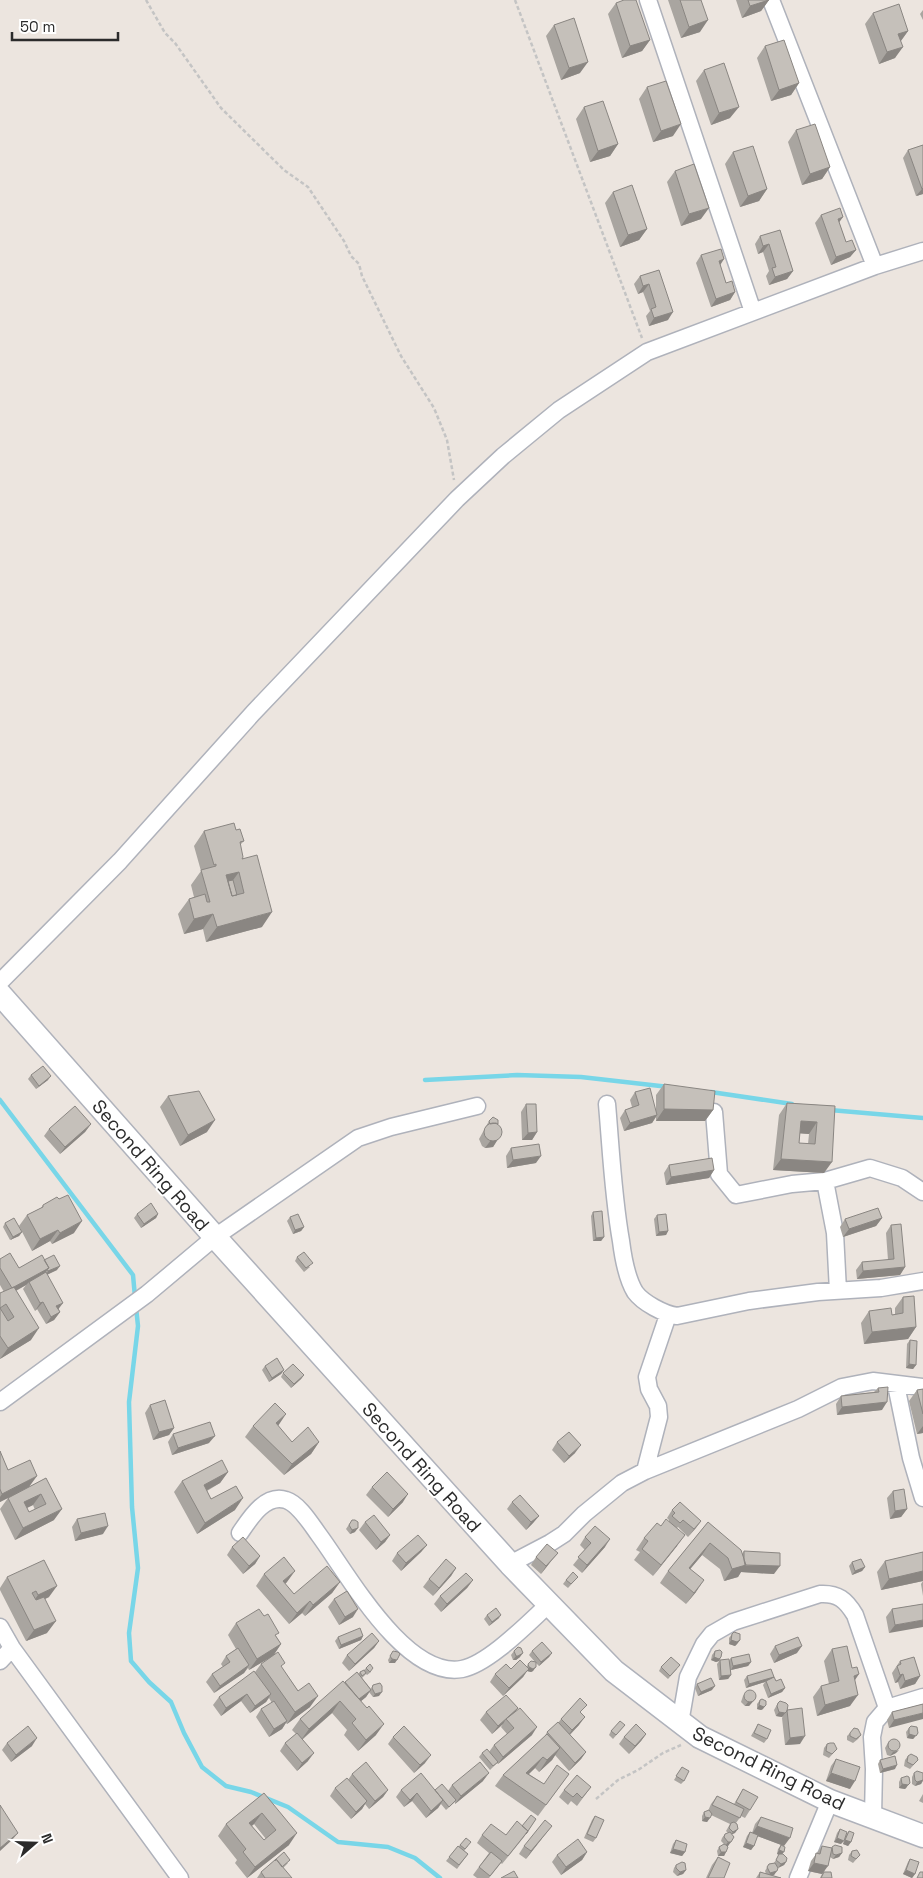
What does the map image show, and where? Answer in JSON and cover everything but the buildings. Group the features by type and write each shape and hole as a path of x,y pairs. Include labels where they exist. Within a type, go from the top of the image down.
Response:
{"main road":[{"name":"Second Ring Road","path":"0,994 215,1237 510,1564 614,1671 700,1738 830,1801 923,1836"}],"street":[{"path":"648,0 753,312"},
{"path":"771,0 875,266"},
{"path":"0,982 120,861 253,713 457,499 503,456 559,410 647,352 875,266 923,250"},
{"path":"606,1104 617,1218 623,1256 636,1293 668,1314 677,1316 748,1301 881,1288 923,1281"},
{"path":"0,1402 147,1294 215,1237 358,1138 391,1127 477,1106"},
{"path":"714,1112 719,1174 736,1195 792,1184 825,1181 870,1168 902,1178 923,1192"},
{"path":"825,1181 835,1233 838,1291"},
{"path":"645,1471 659,1416 658,1406 649,1389 647,1377 668,1314"},
{"path":"510,1564 557,1539 622,1483 645,1471 798,1410 842,1388 873,1382 923,1387"},
{"path":"896,1385 911,1458 923,1498"},
{"path":"240,1533 264,1504 273,1500 286,1500 303,1513 377,1616 403,1646 418,1657 448,1670 464,1668 480,1661 518,1633 549,1604"},
{"path":"680,1723 688,1677 704,1644 712,1634 734,1622 820,1594 830,1593 841,1597 848,1603 855,1615 887,1708"},
{"path":"0,1627 12,1648 180,1878"},
{"path":"0,1661 12,1648"},
{"path":"873,1817 874,1769 872,1737 875,1722 887,1708 923,1697"},
{"path":"798,1878 830,1801"}],"path":[{"path":"146,0 165,33 175,43 221,108 277,164 308,187 344,241 351,256 359,264 362,276 401,356 434,408 447,440 457,499"},
{"path":"515,0 647,352"},
{"path":"596,1799 618,1780 638,1770 663,1753 700,1738"}],"waterway":[{"path":"425,1080 517,1075 581,1077 669,1087"},
{"path":"711,1092 792,1104"},
{"path":"0,1100 133,1275 135,1297"},
{"path":"830,1110 923,1118"},
{"path":"136,1307 138,1326 129,1402 132,1507 138,1568 129,1633 131,1661 149,1682 171,1702 184,1733 202,1767 226,1786 251,1792 288,1807 338,1842 388,1847 415,1858 440,1878"}]}
